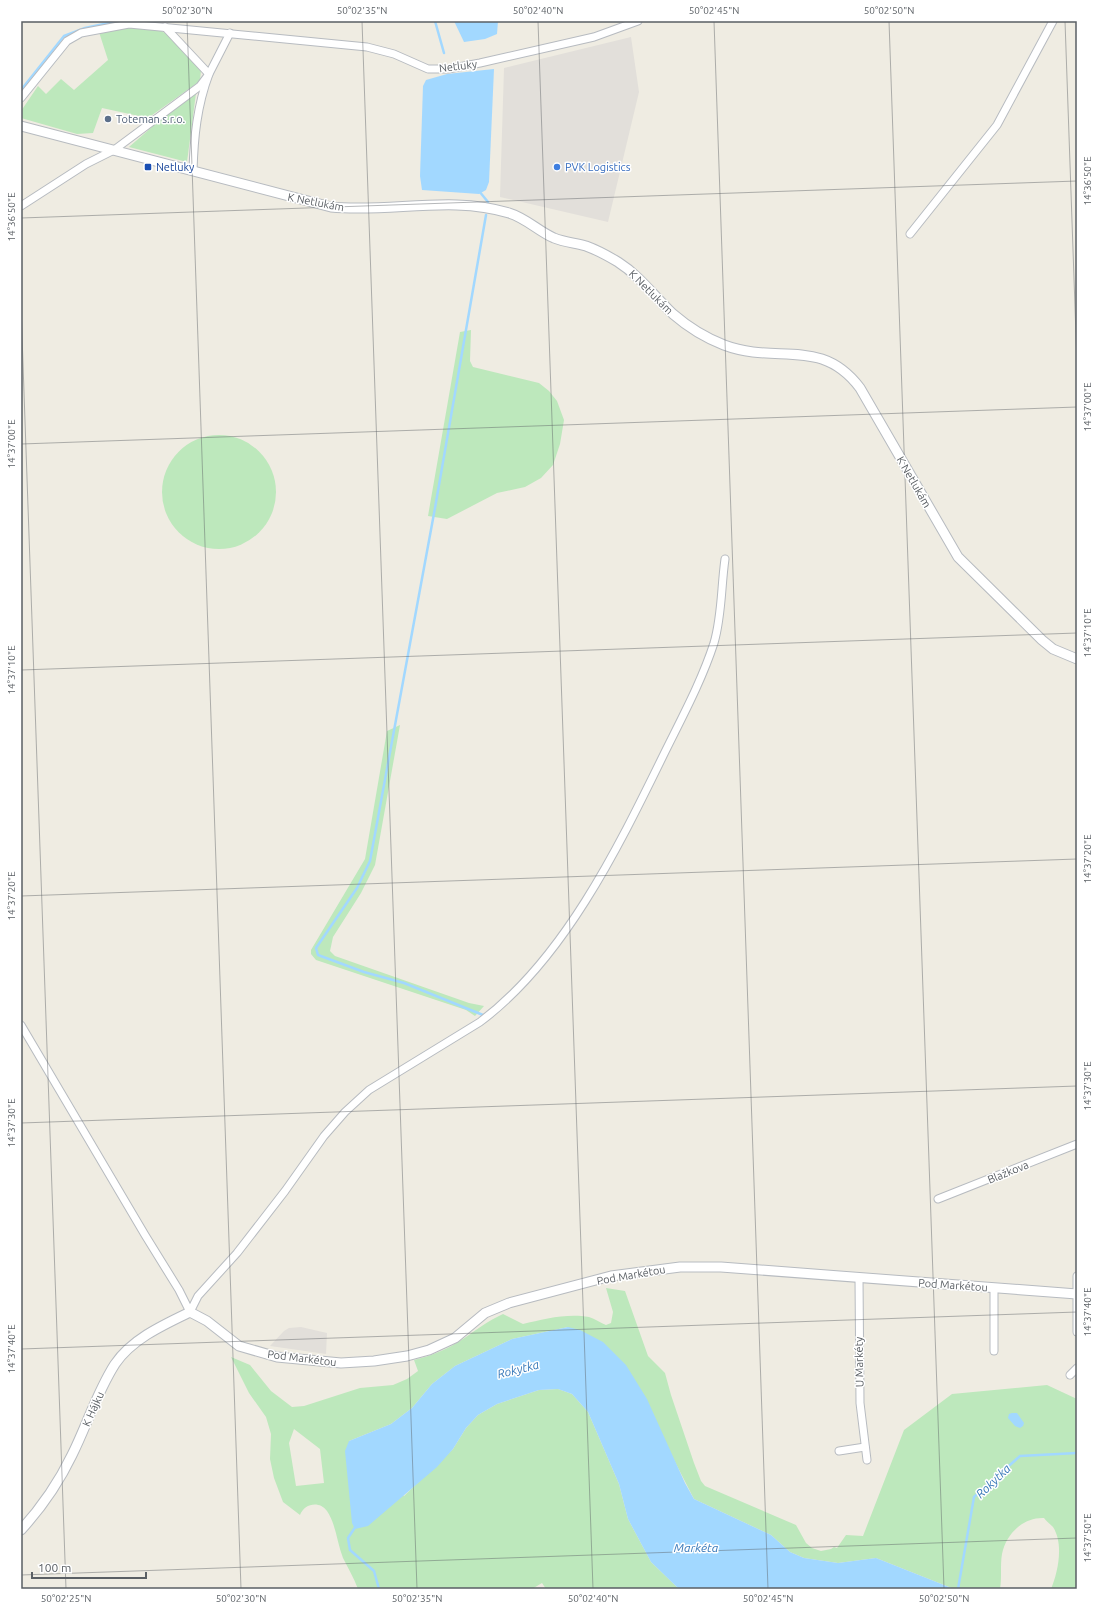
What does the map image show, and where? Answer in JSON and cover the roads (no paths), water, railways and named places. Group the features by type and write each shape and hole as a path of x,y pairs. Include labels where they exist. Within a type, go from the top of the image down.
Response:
{"street":[{"name":"Netluky","path":"21,98 67,41 81,33 129,22 165,27 367,47 394,54 428,69 448,69 594,37 638,21"},
{"path":"910,234 997,125 1053,21"},
{"path":"165,27 209,74"},
{"path":"193,172 194,139 200,98 209,74 230,33"},
{"path":"21,206 86,164 114,150 200,86 209,74"},
{"name":"K Netlukám","path":"21,126 331,207 361,209 451,205 480,207 509,213 528,222 545,234 586,246 619,262 639,277 681,320 714,340 751,352 811,355 833,363 847,374 860,388 958,557 1042,640 1053,648 1077,659"},
{"path":"190,1312 198,1296 237,1253 324,1136 345,1112 369,1090 405,1066 480,1022 497,1009 526,982 580,909 628,826 697,684 713,643 718,625 725,559"},
{"path":"21,1025 179,1290 190,1312"},
{"name":"Blažkova","path":"938,1199 1077,1144"},
{"name":"Pod Markétou","path":"190,1312 208,1321 240,1346 277,1357 341,1363 407,1356 429,1350 455,1338 485,1313 509,1303 611,1276 680,1267 702,1266 1076,1294"},
{"path":"1077,1276 1077,1332"},
{"name":"U Markéty","path":"859,1278 860,1403 867,1460"},
{"path":"994,1288 994,1352"},
{"name":"K Hájku","path":"21,1530 39,1510 72,1456 101,1391 116,1363 140,1339 165,1324 190,1312"},
{"path":"1070,1375 1077,1368"},
{"path":"839,1451 865,1447"}],"water":[{"path":"454,21 498,21 497,34 485,39 464,42"},
{"path":"494,69 489,182 486,190 479,194 422,190 420,176 423,86 426,80 447,74"},
{"name":"Markéta","path":"568,1327 580,1330 603,1342 626,1365 647,1399 685,1483 694,1499 771,1535 790,1552 804,1558 838,1563 876,1558 954,1589 679,1589 651,1562 628,1519 619,1484 588,1412 572,1394 558,1389 539,1390 497,1404 478,1415 466,1428 453,1449 437,1467 368,1526 355,1529 352,1523 345,1451 349,1441 391,1424 412,1408 432,1384 455,1366 512,1339"},
{"path":"1017,1413 1024,1423 1023,1426 1020,1428 1015,1426 1008,1418 1009,1414"}],"waterway":[{"path":"21,90 64,36 85,28 118,21"},
{"path":"435,21 444,53"},
{"path":"479,191 488,202"},
{"path":"483,1015 404,983 364,972 318,955 316,948 357,888 370,861 435,508 486,215"},
{"name":"Rokytka","path":"958,1589 974,1497 1020,1456 1077,1453"},
{"name":"Rokytka","path":"356,1526 348,1538 350,1550 374,1571 379,1589"}],"place":[{"name":"Toteman s.r.o.","path":"108,119"},
{"name":"Netluky","path":"148,167"},
{"name":"PVK Logistics","path":"557,167"}]}
